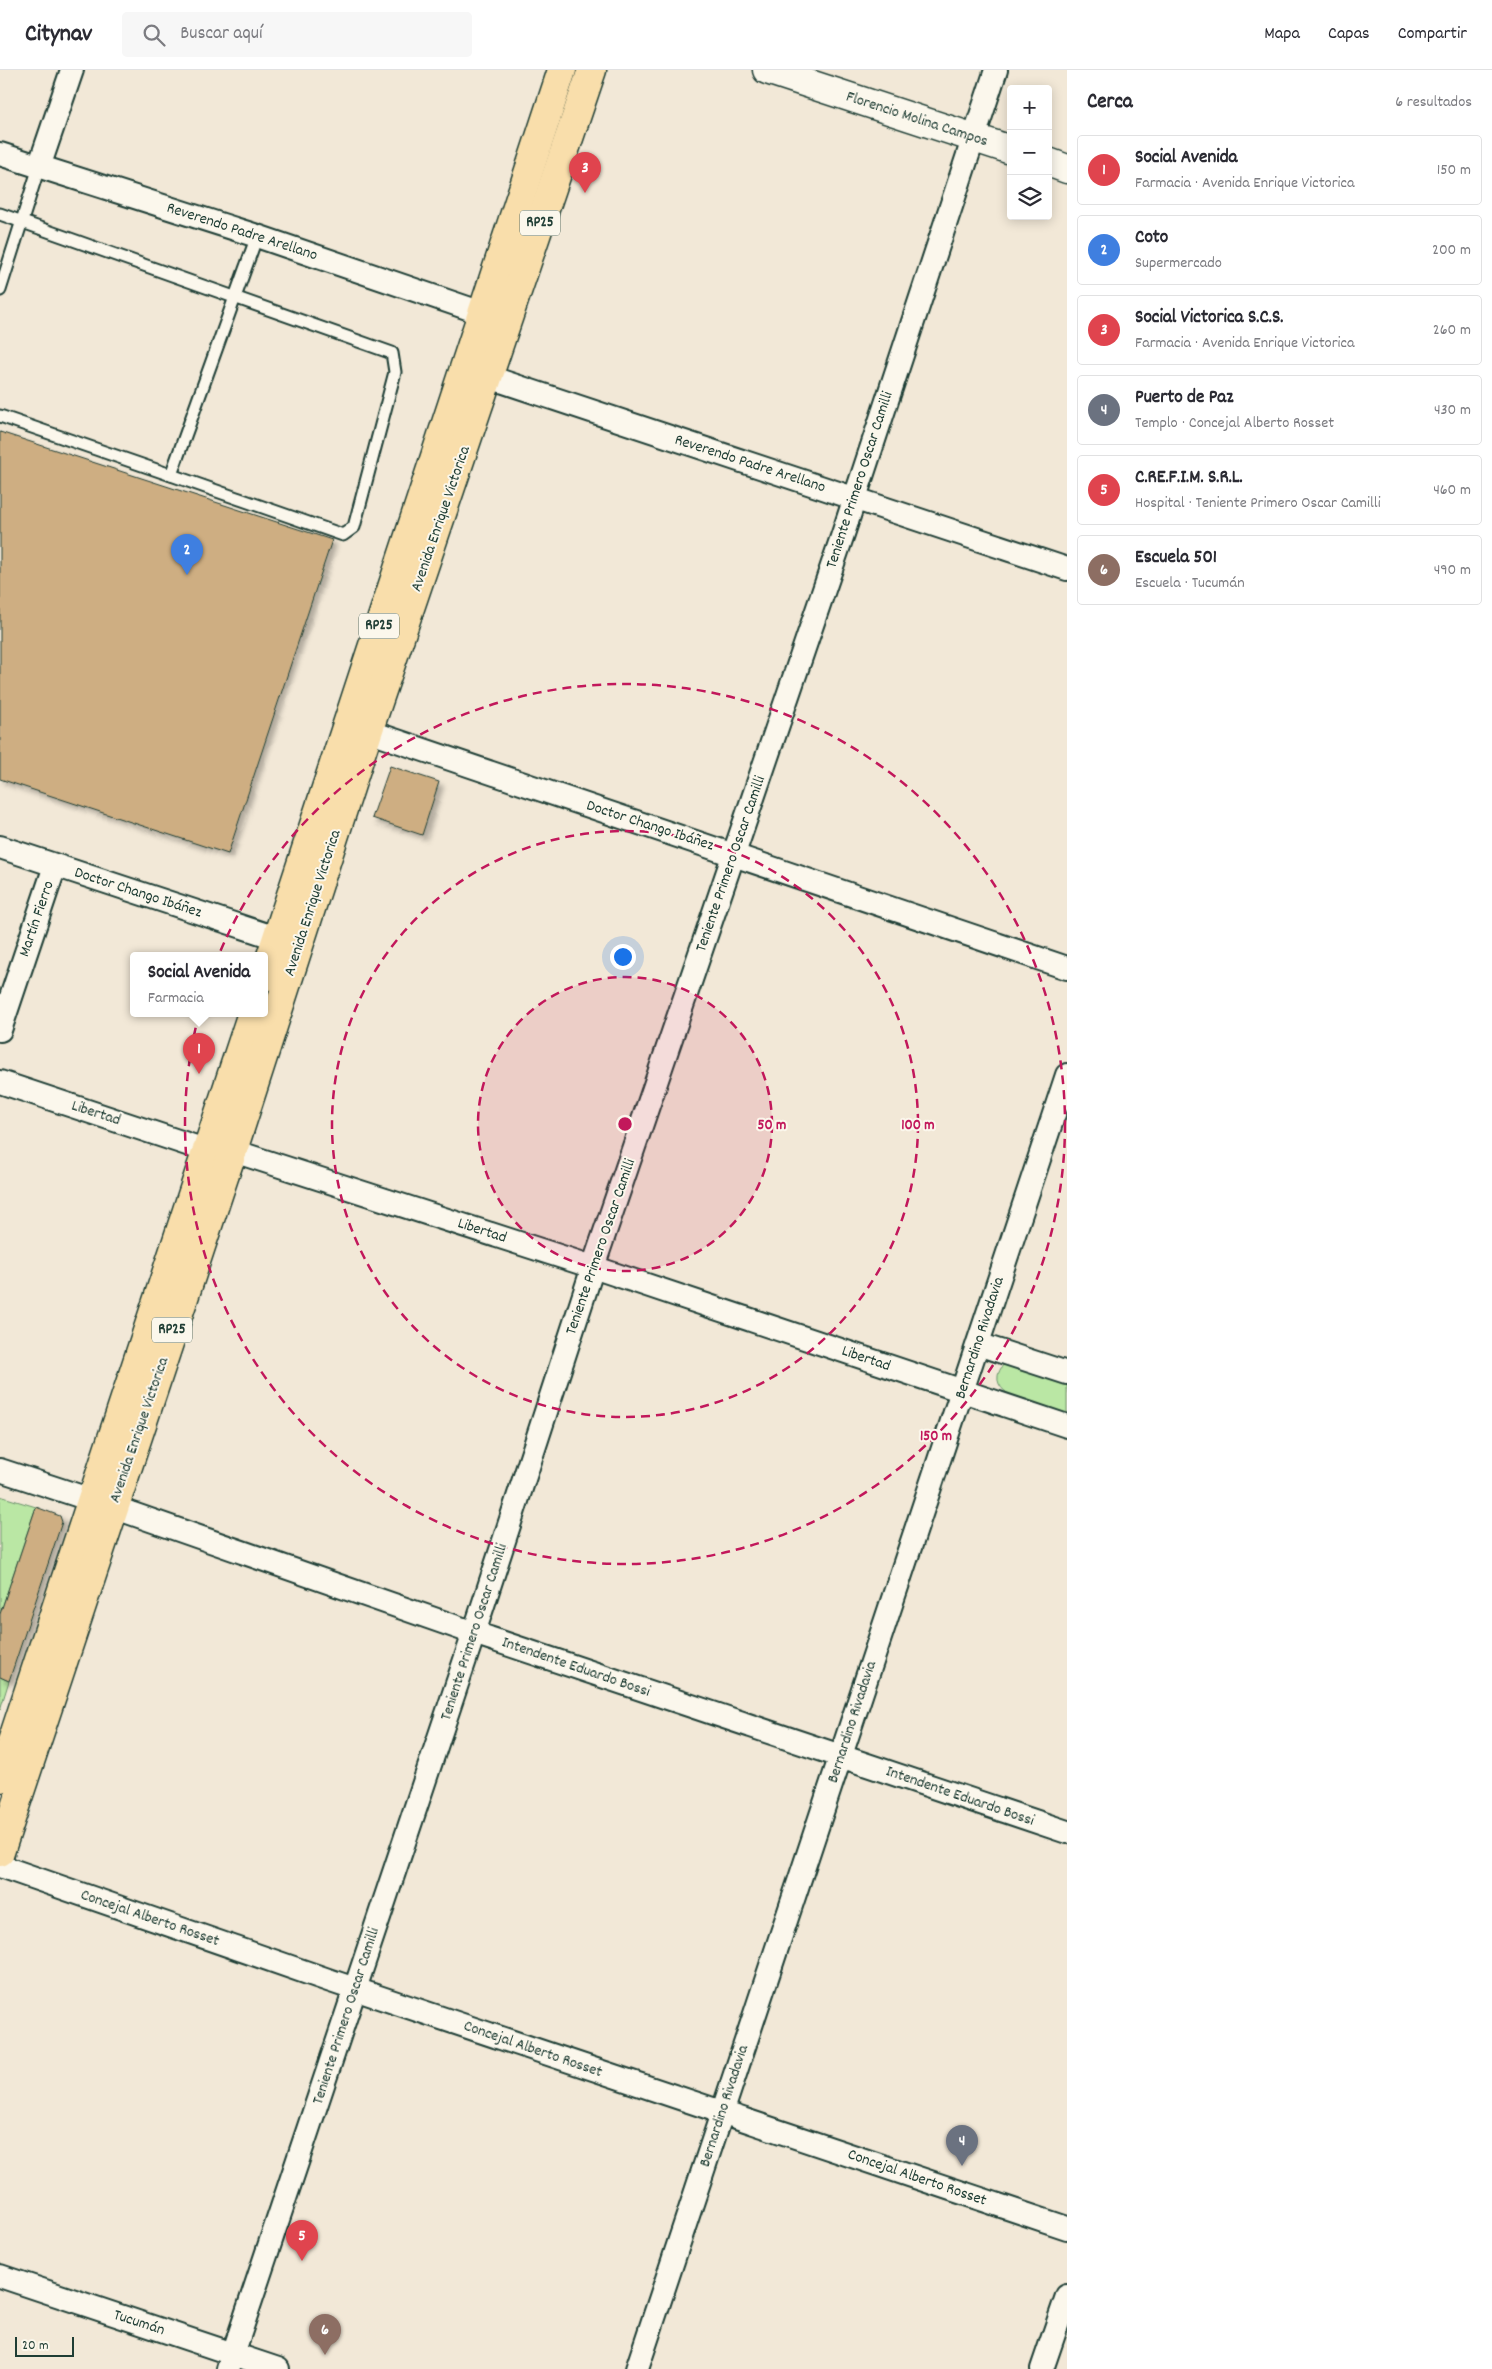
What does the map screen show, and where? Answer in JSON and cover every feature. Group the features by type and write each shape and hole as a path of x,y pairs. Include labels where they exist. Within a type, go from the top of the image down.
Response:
{"main road":[{"name":"Avenida Enrique Victorica","path":"268,1003 357,728 482,313 562,70"},
{"name":"Avenida Enrique Victorica","path":"268,964 276,938 489,377 592,70"},
{"name":"Avenida Enrique Victorica","path":"220,1152 251,1017"},
{"name":"Avenida Enrique Victorica","path":"0,1778 102,1504 264,1017"},
{"name":"Avenida Enrique Victorica","path":"0,1852 102,1504"}],"street":[{"path":"39,167 72,70"},
{"name":"Florencio Molina Campos","path":"766,70 1007,149"},
{"name":"Teniente Primero Oscar Camilli","path":"231,2361 474,1633 593,1267 734,854 996,70"},
{"name":"Reverendo Padre Arellano","path":"0,154 257,236 482,313"},
{"path":"1052,163 1067,169"},
{"name":"Reverendo Padre Arellano","path":"489,377 1067,569"},
{"name":"Doctor Chango Ibáñez","path":"357,728 1067,968"},
{"name":"Doctor Chango Ibáñez","path":"0,847 276,938"},
{"name":"Martín Fierro","path":"0,1030 55,866"},
{"name":"Bernardino Rivadavia","path":"637,2369 1067,1075"},
{"name":"Libertad","path":"0,1082 220,1152 246,1155 593,1267 1067,1426"},
{"path":"978,1344 1067,1374"},
{"name":"Intendente Eduardo Bossi","path":"0,1470 474,1633 1067,1832"},
{"name":"Concejal Alberto Rosset","path":"0,1866 355,1989 1067,2228"},
{"name":"Tucumán","path":"0,2276 231,2361 278,2369"},
{"path":"1042,2369 1067,2296"}],"lane":[{"path":"0,290 39,167"},
{"path":"0,214 392,353 395,372 354,528 343,535 0,416"},
{"path":"171,475 257,236"}],"green space":[{"path":"1011,1363 1067,1382 1067,1416 1037,1407 1005,1391 999,1384 998,1375 1003,1365"},
{"path":"0,1496 36,1507 0,1614"},
{"path":"0,1677 9,1681 0,1710"}],"building":[{"path":"0,432 332,540 228,854 0,779"},
{"path":"390,766 439,782 422,835 372,818"},
{"path":"36,1507 60,1516 62,1522 9,1681 0,1677 0,1614"}],"place":[{"name":"Social Victorica S.C.S.","path":"585,193"},
{"name":"Coto","path":"187,575"},
{"name":"Social Avenida","path":"199,1074"},
{"name":"Puerto de Paz","path":"962,2166"},
{"name":"C.RE.F.I.M. S.R.L.","path":"302,2261"},
{"name":"Escuela 501","path":"325,2355"}]}
